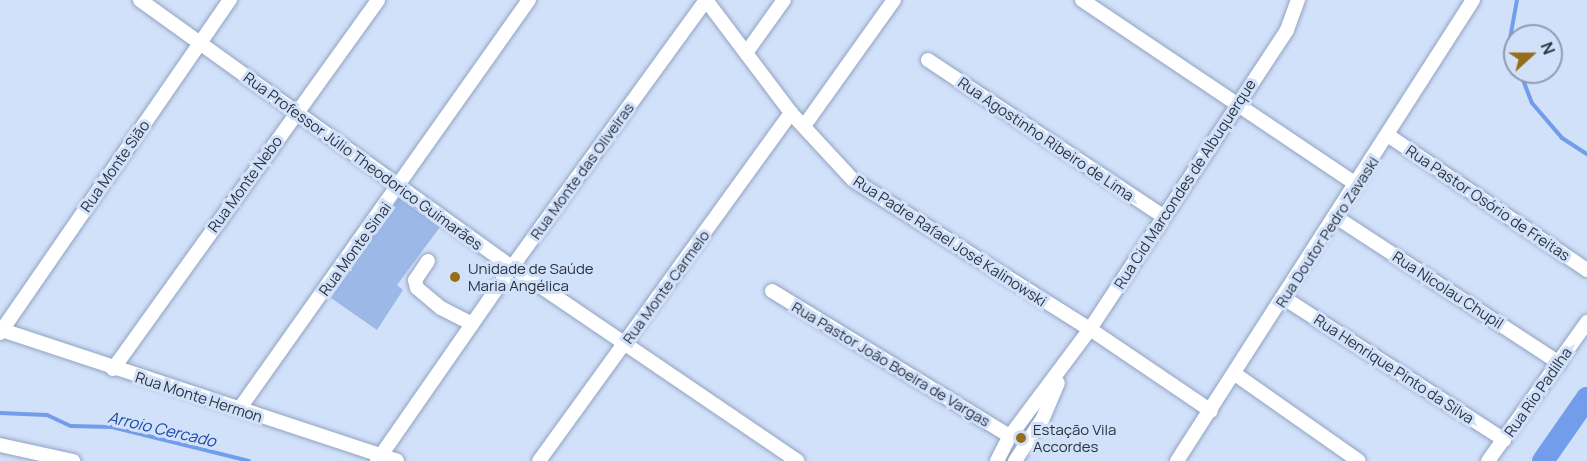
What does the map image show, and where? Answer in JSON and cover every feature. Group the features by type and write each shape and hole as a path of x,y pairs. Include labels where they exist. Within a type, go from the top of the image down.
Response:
{"street":[{"name":"Rua Professor Júlio Theodorico Guimarães","path":"140,0 512,267 797,461"},
{"name":"Rua Monte Sião","path":"1,331 230,0"},
{"name":"Rua Monte Nebo","path":"113,369 378,0"},
{"name":"Rua Monte Sinai","path":"240,408 400,187 529,0"},
{"name":"Rua Padre Rafael José Kalinowski","path":"706,0 791,113 853,180 1090,329 1210,411"},
{"name":"Rua Monte das Oliveiras","path":"378,459 512,267 706,0"},
{"path":"746,53 784,0"},
{"path":"804,126 894,0"},
{"path":"1082,0 1236,106 1357,185"},
{"name":"Rua Cid Marcondes de Albuquerque","path":"997,461 1010,436 1090,329 1287,30 1298,0"},
{"name":"Rua Doutor Pedro Zavaski","path":"1182,459 1210,411 1389,136 1473,0"},
{"name":"Rua Agostinho Ribeiro de Lima","path":"928,60 1164,217"},
{"name":"Rua Monte Carmelo","path":"539,461 791,113"},
{"name":"Rua Pastor Osório de Freitas","path":"1389,136 1587,270"},
{"name":"Rua Nicolau Chupil","path":"1336,217 1559,363"},
{"path":"428,261 415,280 417,288 441,308 472,324"},
{"name":"Rua Pastor João Boeira de Vargas","path":"772,291 1010,436"},
{"name":"Rua Henrique Pinto da Silva","path":"1284,298 1504,440"},
{"name":"Rua Rio Padilha","path":"1488,461 1587,322"},
{"name":"Rua Monte Hermon","path":"1,331 113,369 240,408 378,459 397,461"},
{"name":"Rua Cid Marcondes de Albuquerque","path":"1015,461 1043,418 1066,364"},
{"path":"1235,374 1359,461"},
{"path":"0,445 73,461"}],"shaded area":[{"path":"399,198 440,227 397,285 403,290 377,330 331,298"}],"waterway":[{"path":"1513,24 1517,0"},
{"path":"1525,84 1532,103 1562,138 1587,154"},
{"path":"1543,461 1587,398"},
{"name":"Arroio Cercado","path":"0,413 47,415 71,426 112,427 249,461"}],"place":[{"name":"Unidade de Saúde Maria Angélica","path":"455,277"},
{"name":"Estação Vila Accordes","path":"1021,438"}]}
